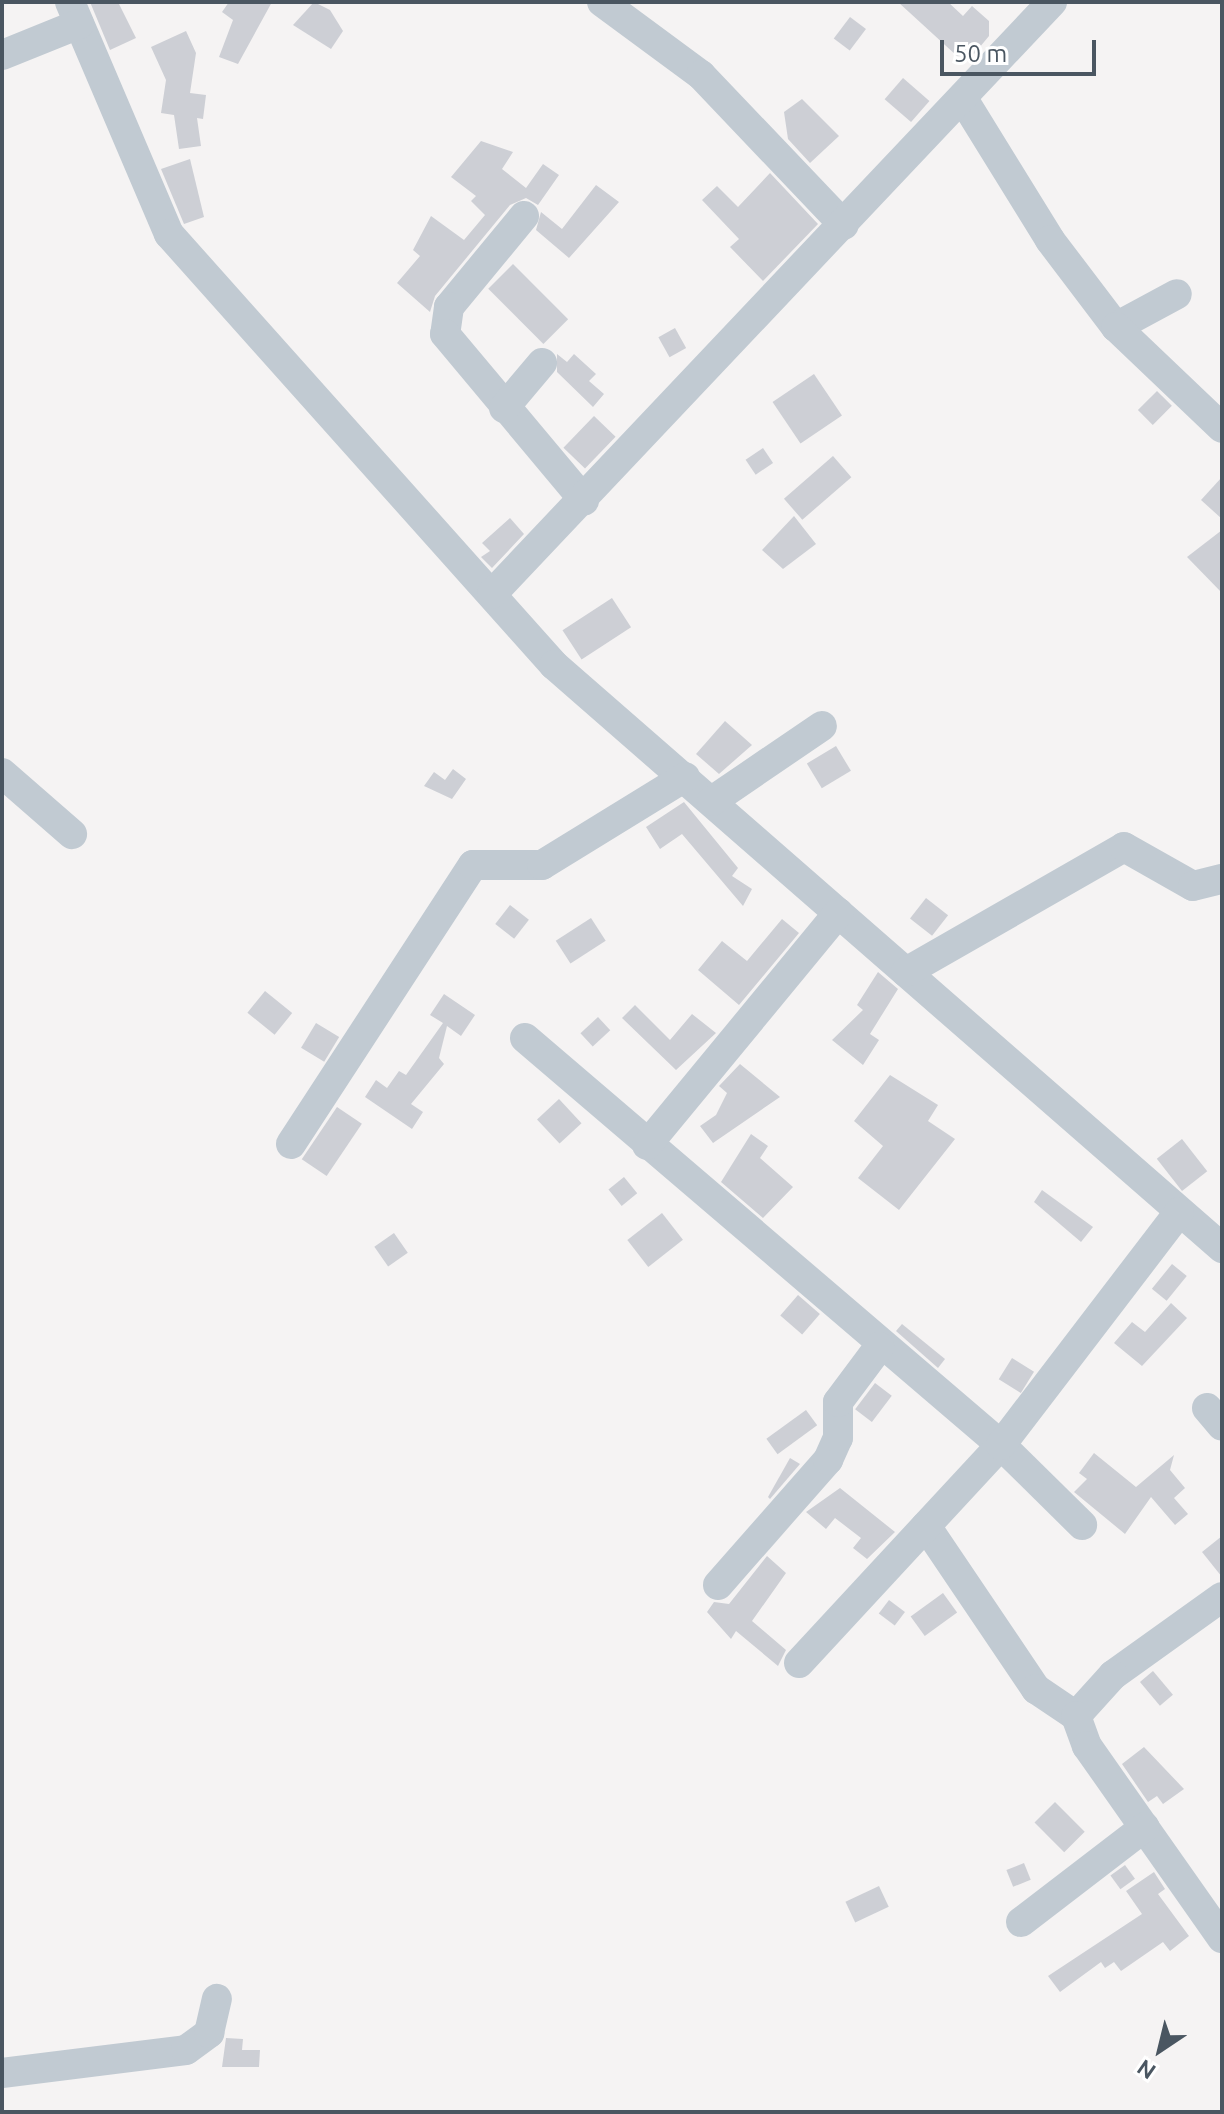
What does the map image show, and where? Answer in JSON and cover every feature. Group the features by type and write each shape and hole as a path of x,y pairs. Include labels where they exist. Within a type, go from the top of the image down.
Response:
{"street":[{"path":"602,2 701,75 844,225"},
{"path":"492,594 1052,2"},
{"path":"2,55 75,13 169,234 554,665 1222,1248"},
{"path":"963,99 1050,240 1116,327 1222,428"},
{"path":"524,216 444,321 457,355 584,500"},
{"path":"1116,327 1177,294"},
{"path":"504,408 542,363"},
{"path":"712,801 822,726"},
{"path":"2,773 72,834"},
{"path":"291,1144 473,865 542,865 685,777"},
{"path":"906,972 1124,847 1193,886 1222,879"},
{"path":"647,1145 838,913"},
{"path":"525,1038 879,1347 1001,1445 1082,1525"},
{"path":"799,1663 1001,1445 1179,1212"},
{"path":"718,1585 828,1460 838,1438 838,1402 879,1347"},
{"path":"926,1526 1036,1689 1076,1716 1087,1746 1222,1938"},
{"path":"1076,1716 1104,1682 1219,1604"},
{"path":"1021,1922 1145,1827"},
{"path":"2,2073 186,2050 209,2033 217,1999"}],"building":[{"path":"90,2 118,2 136,38 110,50"},
{"path":"229,2 272,2 238,64 219,57 233,20 222,12"},
{"path":"314,2 330,10 343,31 331,49 293,25"},
{"path":"898,2 948,2 963,16 972,6 989,21 989,36 974,54 957,56"},
{"path":"850,17 866,29 850,51 834,39"},
{"path":"186,31 196,53 190,93 206,95 203,119 197,118 201,146 179,149 174,115 161,113 166,80 151,47"},
{"path":"903,78 929,101 911,122 885,99"},
{"path":"802,99 839,136 810,163 788,139 784,112"},
{"path":"481,141 513,152 502,169 526,188 543,164 559,175 538,205 526,198 510,205 435,296 430,312 397,283 420,256 413,250 431,216 464,240 485,215 471,201 476,196 451,177"},
{"path":"190,159 204,217 184,224 161,169"},
{"path":"770,173 818,224 763,281 730,247 739,239 702,200 717,186 738,207"},
{"path":"596,185 619,202 569,258 536,230 541,212 562,229"},
{"path":"513,264 568,319 543,344 488,289"},
{"path":"675,328 686,348 670,357 658,337"},
{"path":"557,354 567,362 574,354 596,374 589,381 604,394 593,407 557,372"},
{"path":"814,374 842,415 801,443 773,402"},
{"path":"1157,391 1172,406 1153,425 1138,410"},
{"path":"594,416 616,437 585,468 563,448"},
{"path":"763,448 773,463 756,475 746,460"},
{"path":"833,456 851,477 802,520 784,499"},
{"path":"1222,477 1222,519 1201,500"},
{"path":"794,516 816,544 783,569 762,550"},
{"path":"510,518 524,534 492,568 481,557 490,551 482,543"},
{"path":"1222,530 1222,593 1187,557"},
{"path":"612,598 631,627 582,659 563,630"},
{"path":"725,721 752,745 719,774 696,754"},
{"path":"836,746 851,771 822,788 807,764"},
{"path":"453,769 466,779 452,799 424,786 434,772 445,780"},
{"path":"684,802 738,868 732,876 752,889 743,906 682,834 660,849 646,827"},
{"path":"926,898 948,915 932,936 910,918"},
{"path":"510,905 529,920 514,939 495,924"},
{"path":"591,918 606,941 570,964 556,941"},
{"path":"782,919 799,933 739,1005 698,970 722,941 747,961"},
{"path":"878,972 898,989 870,1034 879,1040 863,1065 832,1040 863,1010 857,1005"},
{"path":"265,991 292,1013 275,1035 247,1013"},
{"path":"444,994 475,1015 461,1036 447,1026 439,1058 444,1064 411,1104 423,1112 412,1129 365,1097 376,1080 387,1088 399,1071 406,1075 443,1023 430,1015"},
{"path":"635,1005 670,1040 692,1014 716,1033 676,1070 622,1018"},
{"path":"598,1017 610,1030 593,1047 580,1033"},
{"path":"316,1023 339,1037 324,1062 301,1048"},
{"path":"740,1064 780,1097 713,1143 700,1126 716,1115 727,1093 719,1086"},
{"path":"890,1075 938,1105 928,1121 955,1139 899,1210 858,1178 883,1146 854,1121"},
{"path":"559,1099 582,1123 560,1144 537,1119"},
{"path":"337,1107 362,1124 327,1176 302,1159"},
{"path":"751,1134 768,1146 760,1158 793,1187 763,1218 721,1182"},
{"path":"1182,1139 1207,1171 1182,1191 1157,1159"},
{"path":"624,1177 637,1193 622,1206 608,1190"},
{"path":"1042,1190 1093,1227 1081,1242 1034,1202"},
{"path":"662,1213 683,1240 648,1267 627,1240"},
{"path":"394,1233 408,1253 388,1266 374,1247"},
{"path":"1172,1264 1187,1276 1167,1301 1152,1289"},
{"path":"798,1295 820,1314 802,1334 780,1315"},
{"path":"1171,1303 1187,1318 1142,1366 1114,1343 1132,1322 1145,1332"},
{"path":"902,1324 945,1359 938,1368 896,1331"},
{"path":"1012,1358 1034,1372 1021,1393 999,1379"},
{"path":"875,1383 892,1396 872,1422 855,1409"},
{"path":"806,1410 817,1425 778,1454 766,1439"},
{"path":"1094,1453 1136,1487 1174,1455 1170,1470 1185,1488 1174,1498 1188,1514 1175,1525 1151,1497 1125,1534 1074,1492 1087,1479 1079,1473"},
{"path":"790,1458 800,1464 770,1499 768,1497"},
{"path":"840,1488 895,1532 867,1559 853,1548 861,1538 835,1518 826,1529 806,1512"},
{"path":"1222,1536 1222,1577 1202,1552"},
{"path":"767,1556 786,1573 752,1621 786,1650 778,1666 736,1631 731,1639 707,1612 714,1602 729,1604"},
{"path":"943,1593 957,1612 925,1636 911,1617"},
{"path":"889,1600 905,1612 895,1626 879,1614"},
{"path":"1153,1671 1173,1695 1160,1706 1140,1682"},
{"path":"1144,1747 1184,1789 1163,1804 1157,1796 1148,1802 1122,1764"},
{"path":"1055,1802 1085,1832 1064,1852 1034,1823"},
{"path":"1024,1863 1031,1880 1013,1887 1006,1870"},
{"path":"1125,1865 1135,1879 1120,1889 1110,1876"},
{"path":"1154,1872 1165,1889 1158,1894 1189,1936 1170,1951 1163,1942 1121,1971 1114,1962 1105,1968 1101,1962 1060,1992 1048,1976 1142,1914 1126,1891"},
{"path":"879,1886 889,1907 855,1922 845,1902"},
{"path":"226,2038 243,2039 242,2050 260,2050 259,2067 222,2067"}]}
